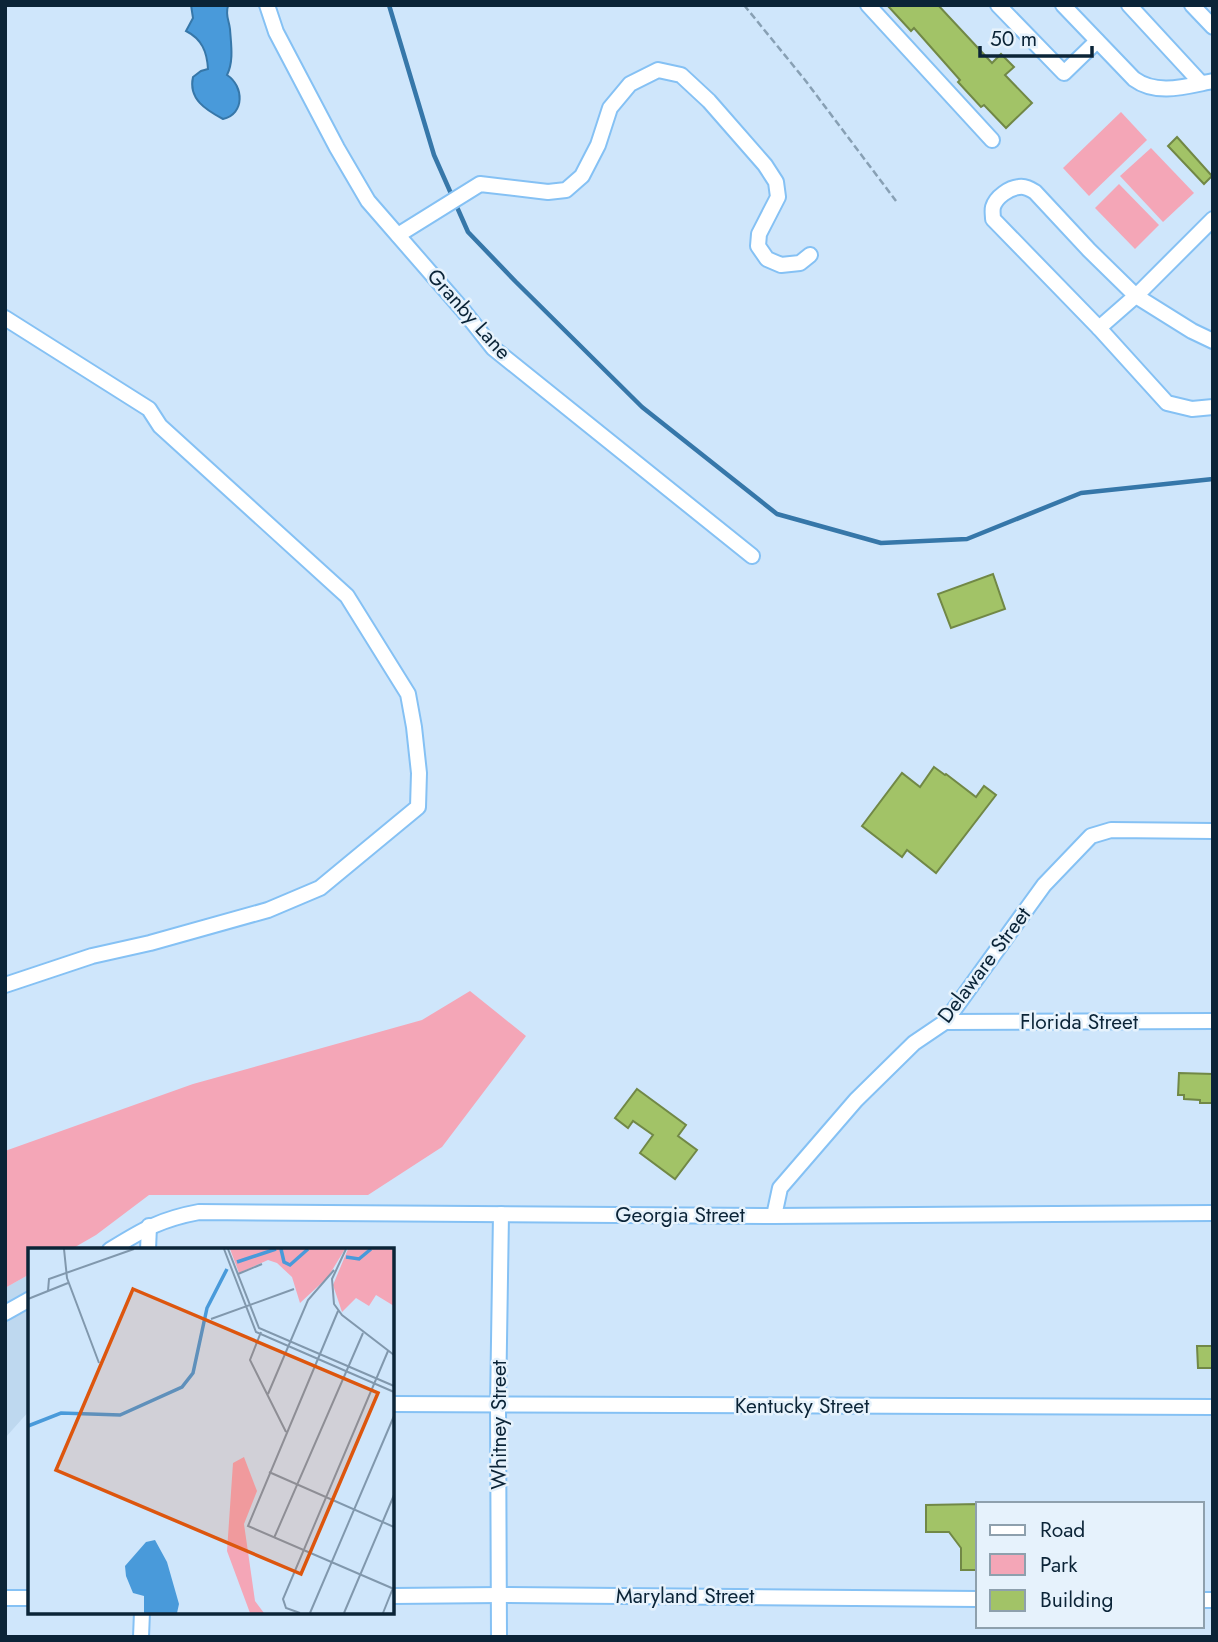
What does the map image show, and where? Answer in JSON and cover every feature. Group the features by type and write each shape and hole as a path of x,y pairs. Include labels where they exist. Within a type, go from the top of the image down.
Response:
{"street":[{"name":"Granby Lane","path":"267,5 276,32 368,201 493,348 751,556"},
{"path":"868,5 992,140"},
{"path":"998,5 1064,73 1097,41"},
{"path":"1063,5 1134,79 1150,88 1162,89 1207,82"},
{"path":"1129,5 1207,82"},
{"path":"1192,5 1213,27"},
{"path":"398,234 481,184 548,192 566,190 582,176 598,145 610,108 630,84 658,70 681,75 709,101 765,165 776,182 778,197 759,234 758,246 767,259 781,265 800,263 810,255"},
{"path":"1213,341 1136,296 1035,192 1019,187 1007,191 993,206 993,219 1099,328 1167,403 1192,409 1213,407"},
{"path":"1099,328 1136,296 1213,219"},
{"path":"5,318 149,409 160,426 347,596 408,694 419,773 418,807 320,888 268,910 92,956 5,985"},
{"name":"Delaware Street","path":"774,1216 780,1188 856,1100 914,1043 945,1022 1044,885 1091,836 1111,830 1213,831"},
{"name":"Florida Street","path":"945,1022 1213,1021"},
{"name":"Georgia Street","path":"113,1248 149,1226 175,1216 199,1212 774,1216 1213,1213"},
{"name":"Whitney Street","path":"499,1637 501,1214"},
{"path":"148,1248 149,1226"},
{"path":"5,1313 28,1299"},
{"name":"Kentucky Street","path":"394,1404 1213,1408"},
{"name":"Maryland Street","path":"394,1596 976,1598"},
{"path":"5,1598 28,1598"},
{"path":"141,1637 142,1614"}],"path":[{"path":"744,5 805,80 896,201"}],"shaded area":[{"path":"28,1275 28,1412 5,1438 5,1288"}],"green space":[{"path":"1121,112 1147,140 1089,196 1063,168"},
{"path":"1151,148 1194,193 1163,222 1120,176"},
{"path":"1119,184 1159,225 1135,249 1095,208"},
{"path":"470,991 526,1036 442,1147 368,1195 149,1195 96,1235 73,1248 28,1248 28,1275 5,1288 5,1151 193,1084 422,1020"}],"water":[{"path":"191,5 228,6 232,52 227,75 237,86 240,99 235,112 223,119 205,108 193,92 193,77 208,69 203,47 186,31 193,18"}],"building":[{"path":"887,5 938,5 992,63 1001,54 1014,67 1005,75 1032,103 1006,128 984,105 981,107 958,82 960,80 914,28 911,31"},
{"path":"1177,137 1212,176 1204,184 1168,146"},
{"path":"993,574 1005,609 951,628 938,594"},
{"path":"934,767 976,797 984,786 996,795 936,873 907,850 902,857 862,826 902,773 920,787"},
{"path":"1179,1073 1213,1074 1213,1103 1200,1103 1200,1100 1184,1099 1184,1095 1178,1095"},
{"path":"637,1089 686,1125 678,1136 697,1150 675,1179 640,1153 653,1135 633,1121 628,1128 615,1118"},
{"path":"1197,1346 1213,1346 1213,1368 1198,1368"},
{"path":"976,1504 976,1570 961,1570 961,1548 949,1532 926,1532 926,1505"}],"waterway":[{"path":"389,5 434,155 468,232 642,407 777,514 881,543 967,539 1081,493 1213,479"}]}
